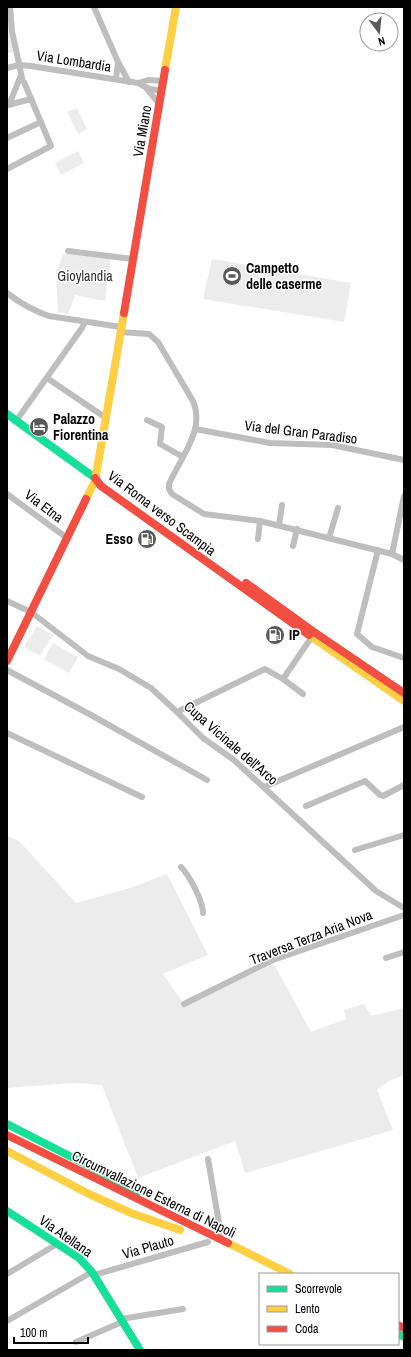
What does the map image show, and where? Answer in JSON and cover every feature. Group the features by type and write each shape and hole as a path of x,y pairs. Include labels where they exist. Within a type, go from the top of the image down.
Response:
{"main road":[{"name":"Via Miano","path":"7,661 95,478 176,7"},
{"path":"7,414 95,478"},
{"name":"Via Roma verso Scampia","path":"95,478 106,483 201,551 312,635 404,693"},
{"name":"Via Roma verso Scampia","path":"95,478 101,486 234,582 312,635 404,701"},
{"path":"7,1124 114,1178 168,1215"},
{"name":"Circumvallazione Esterna di Napoli","path":"7,1135 51,1161 187,1233 271,1273"},
{"name":"Circumvallazione Esterna di Napoli","path":"7,1143 51,1161 168,1215 288,1273"},
{"path":"7,1151 89,1194 124,1210 187,1233"},
{"name":"Via Atellana","path":"9,1215 79,1258 93,1274 140,1350"}],"street":[{"path":"7,169 50,146 22,78 9,17 10,7"},
{"path":"94,7 118,62 129,82"},
{"path":"116,79 118,62"},
{"name":"Via Lombardia","path":"7,68 19,65 31,66 138,83 148,80 163,81"},
{"path":"8,105 22,78"},
{"name":"Via Lombardia","path":"138,83 146,88 160,106"},
{"name":"Via Lombardia","path":"146,88 162,90"},
{"path":"8,105 31,99"},
{"path":"7,138 41,122"},
{"path":"68,251 133,259"},
{"path":"7,293 21,303 49,316 149,334 158,342 193,401 196,409 195,428 183,457 169,484 169,489 172,494 204,514 260,521 279,525 378,550 392,554 404,560"},
{"path":"16,421 85,322"},
{"path":"47,378 106,418"},
{"path":"147,420 162,427 160,444 183,457"},
{"name":"Via del Gran Paradiso","path":"195,428 270,443 332,445 404,460"},
{"name":"Via Etna","path":"7,494 67,538"},
{"path":"392,554 403,500"},
{"path":"279,525 282,505"},
{"path":"329,538 338,508"},
{"path":"258,539 260,521"},
{"path":"293,546 297,530"},
{"path":"378,550 357,634 372,647 404,658"},
{"name":"Cupa Vicinale dell'Arco","path":"7,601 31,612 88,656 119,669 151,688 203,738 234,760 294,817 376,891 404,908"},
{"path":"283,679 312,635"},
{"path":"177,712 266,669 283,679 303,694"},
{"path":"7,670 207,780"},
{"path":"264,787 404,727"},
{"path":"7,733 142,797"},
{"path":"306,806 365,781 383,796 404,785"},
{"path":"355,850 404,835"},
{"path":"181,867 188,876 203,909 203,913"},
{"name":"Traversa Terza Aria Nova","path":"184,1004 273,960 404,915"},
{"path":"386,958 404,952"},
{"path":"208,1159 221,1235"},
{"name":"Via Plauto","path":"7,1321 82,1276 208,1242"},
{"path":"7,1274 57,1244"},
{"path":"76,1342 122,1321 183,1309"}],"green space":[{"path":"7,19 10,19 16,52 7,53"},
{"path":"77,108 87,129 78,134 67,112"},
{"path":"78,151 84,163 61,175 55,163"},
{"name":"Gioylandia","path":"63,254 111,258 105,301 75,295 68,314 58,312 56,272"},
{"path":"212,259 351,283 344,322 203,299"},
{"path":"37,626 53,635 40,656 24,647"},
{"path":"53,643 78,657 69,673 44,659"},
{"path":"7,836 19,841 76,903 130,888 167,874 208,955 163,974 184,1004 274,964 311,1032 346,1019 344,1010 364,1004 371,1016 404,1008 404,1075 389,1081 377,1090 393,1130 245,1173 235,1141 138,1178 102,1085 74,1083 7,1088"}],"traffic: fast":[{"path":"7,414 95,478"},
{"path":"7,1124 89,1166 137,1193"},
{"path":"7,1211 79,1258 92,1272 140,1350"},
{"path":"399,1334 404,1337"}],"traffic: slow":[{"path":"165,70 176,7"},
{"path":"86,499 95,481 124,313"},
{"path":"309,635 404,701"},
{"path":"7,1151 89,1194 131,1213 180,1230"},
{"path":"228,1243 288,1273"}],"traffic: jam":[{"path":"124,313 165,70"},
{"path":"95,478 101,486 309,635"},
{"path":"7,661 86,499"},
{"path":"246,583 314,632 404,693"},
{"path":"7,1135 228,1243"},
{"path":"399,1326 404,1328"}],"place":[{"name":"Campetto delle caserme","path":"232,276"},
{"name":"Palazzo Fiorentina","path":"39,427"},
{"name":"Esso","path":"147,539"},
{"name":"IP","path":"275,635"}]}
